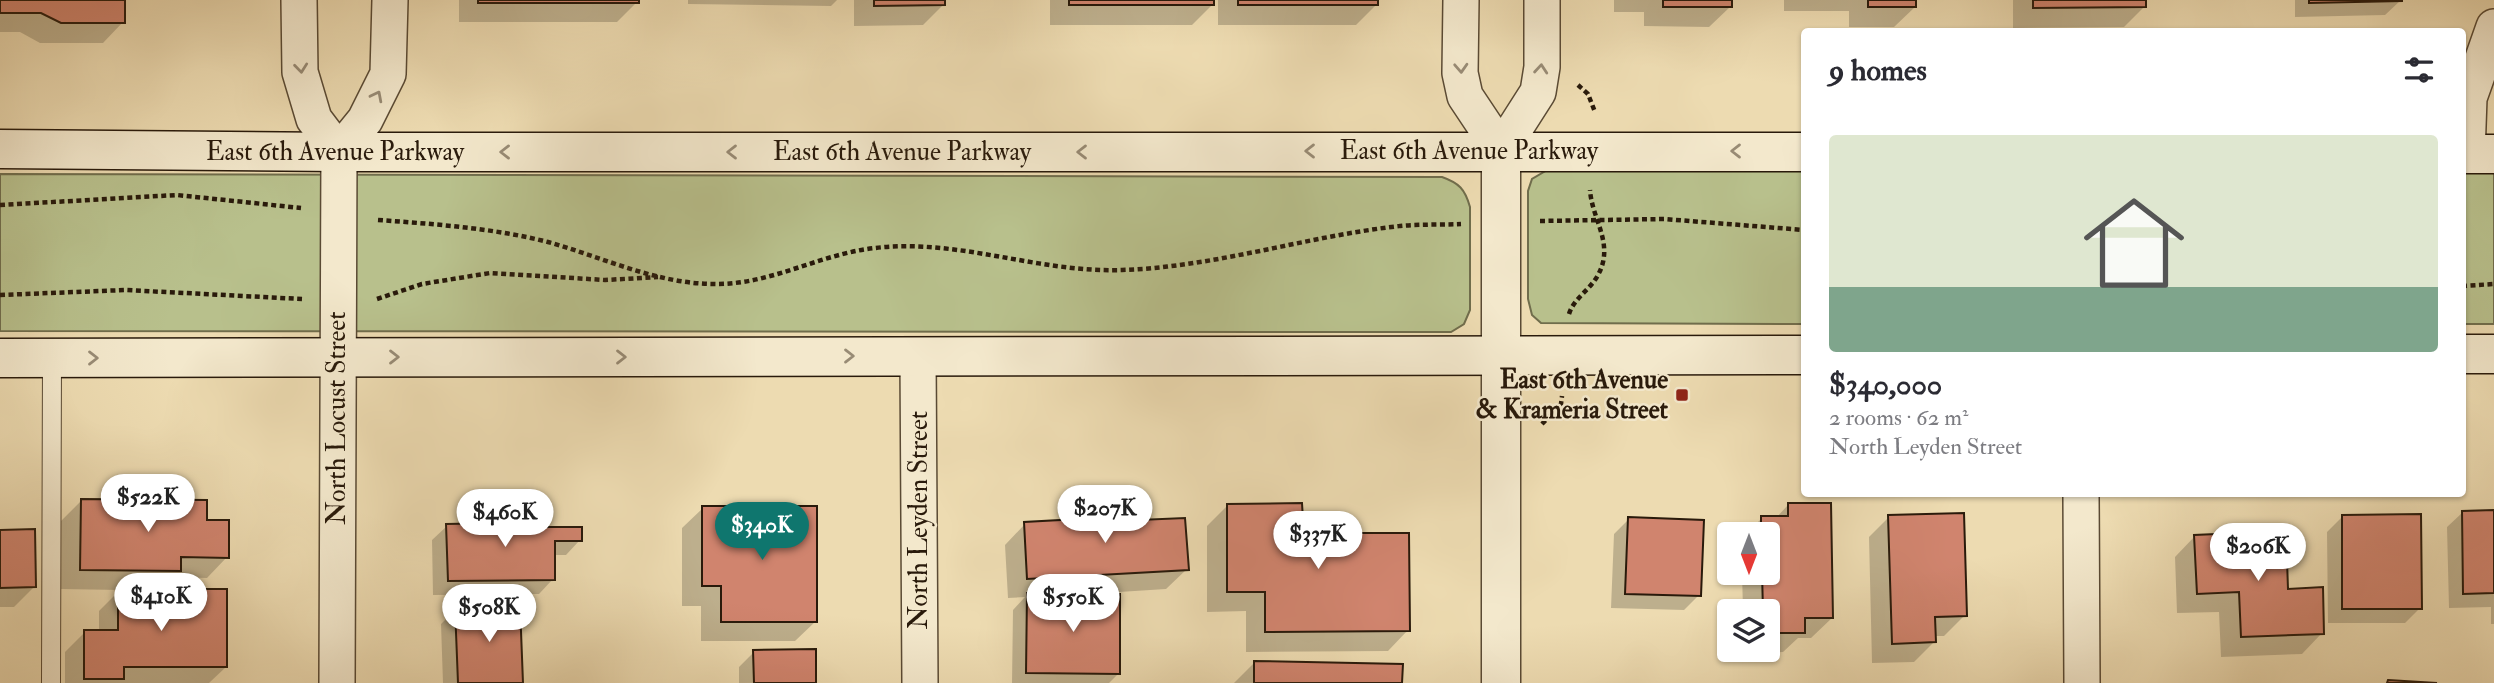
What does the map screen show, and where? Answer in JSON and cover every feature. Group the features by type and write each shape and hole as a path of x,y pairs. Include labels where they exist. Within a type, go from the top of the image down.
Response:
{"main road":[{"name":"East 6th Avenue Parkway","path":"0,149 339,152 1801,152"},
{"path":"1501,150 1501,683"},
{"path":"2466,354 2494,354"},
{"path":"0,358 1801,355"}],"street":[{"path":"299,0 300,72 314,119 339,152 365,120 388,74 390,0"},
{"path":"1461,0 1460,73 1465,96 1501,150 1538,92 1542,67 1542,0"},
{"path":"2474,154 2469,98 2494,27"},
{"name":"North Locust Street","path":"337,683 339,152"},
{"name":"North Leyden Street","path":"918,356 920,683"},
{"path":"2081,497 2082,683"}],"lane":[{"path":"51,683 52,358"}],"path":[{"path":"1501,437 1546,423 1561,404 1572,304 1599,274 1605,254 1600,219 1591,198 1595,112 1588,94 1575,83 1542,67"},
{"path":"663,277 712,284 751,282 833,255 875,247 914,246 1083,270 1167,267 1399,226 1664,219 1801,230"},
{"path":"2466,286 2494,284"}],"green space":[{"path":"1549,169 1801,169 1801,324 1541,323 1532,315 1528,299 1528,191 1532,179"},
{"path":"2466,169 2494,169 2494,324 2466,324"},
{"path":"0,174 1442,177 1460,188 1470,207 1470,310 1464,324 1451,332 0,331"}],"building":[{"path":"0,0 125,0 125,23 61,23 41,13 0,13"},
{"path":"478,0 639,0 639,3 478,3"},
{"path":"874,0 945,0 945,5 874,6"},
{"path":"1069,0 1214,0 1214,5 1069,5"},
{"path":"1238,0 1378,0 1378,5 1238,5"},
{"path":"1663,0 1732,0 1732,7 1663,7"},
{"path":"1868,0 1916,0 1916,7 1868,7"},
{"path":"2033,0 2146,0 2146,7 2033,8"},
{"path":"2309,0 2402,0 2402,1 2309,3"},
{"path":"81,499 207,500 207,520 229,520 229,558 181,557 181,571 80,570"},
{"path":"1302,503 1303,520 1339,520 1339,533 1409,533 1410,631 1265,632 1265,592 1227,592 1227,504"},
{"path":"1788,503 1831,503 1833,618 1805,618 1805,633 1780,633 1780,599 1763,599 1762,585 1780,585 1780,522 1761,522 1761,516 1788,516"},
{"path":"1138,505 1139,520 1185,518 1189,570 1027,579 1024,522 1097,518 1096,507"},
{"path":"702,506 817,506 817,622 721,622 721,586 702,586"},
{"path":"530,508 531,527 582,527 582,541 555,541 555,580 448,581 446,524 500,523 499,509"},
{"path":"2494,510 2494,593 2463,594 2462,511"},
{"path":"1964,513 1967,616 1935,617 1936,642 1892,644 1888,515"},
{"path":"2421,514 2422,609 2342,609 2342,515"},
{"path":"1628,517 1704,520 1701,596 1625,594"},
{"path":"35,529 36,587 0,588 0,530"},
{"path":"2286,531 2288,589 2323,587 2324,634 2241,637 2239,592 2197,594 2194,535"},
{"path":"118,589 227,589 227,667 124,667 124,679 84,679 84,630 118,630"},
{"path":"1027,593 1120,594 1120,674 1026,673"},
{"path":"520,605 523,683 458,683 455,607"},
{"path":"816,649 816,683 754,683 753,650"},
{"path":"1254,661 1403,664 1402,683 1254,683"},
{"path":"2388,680 2437,683 2387,683"}],"place":[{"name":"East 6th Avenue & Krameria Street","path":"1682,395"}]}
